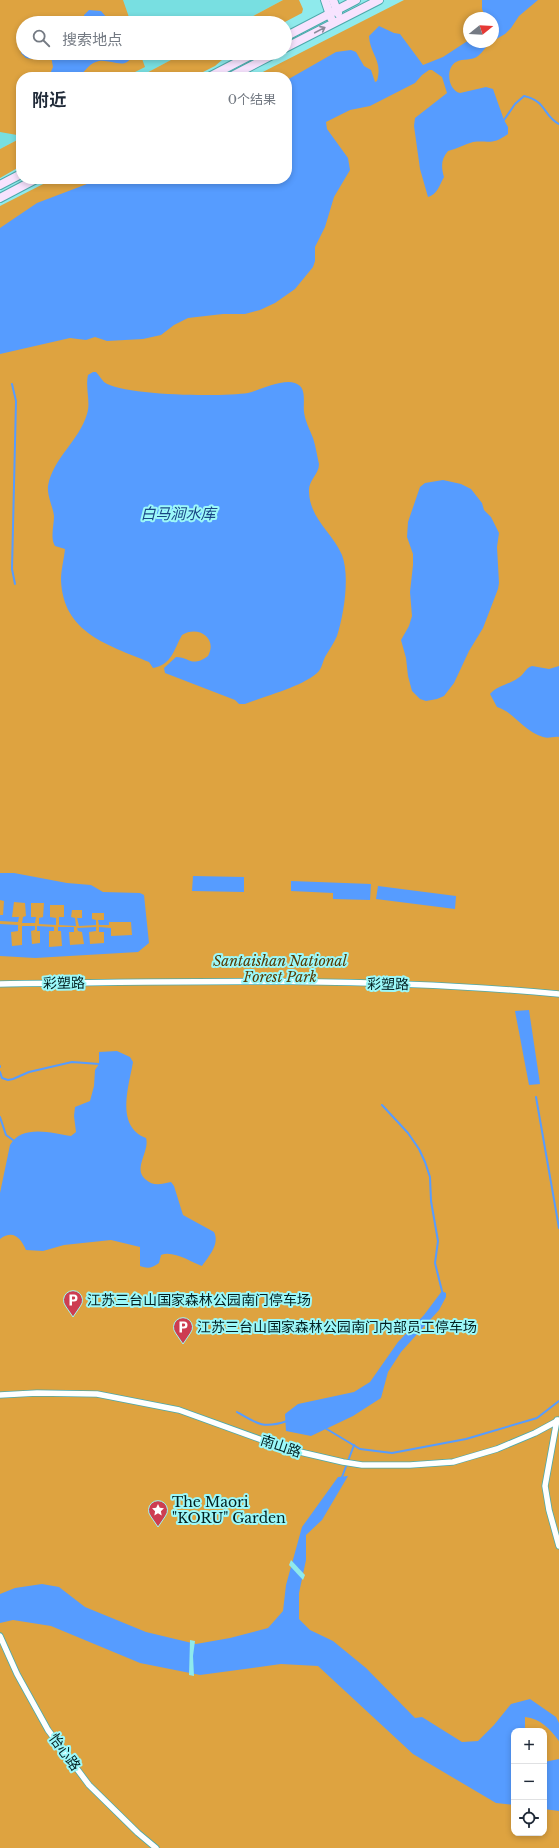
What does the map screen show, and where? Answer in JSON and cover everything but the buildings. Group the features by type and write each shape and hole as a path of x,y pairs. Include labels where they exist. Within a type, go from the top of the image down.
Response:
{"main road":[{"path":"325,0 337,21"},
{"path":"333,0 333,12"},
{"path":"292,33 356,0"},
{"path":"292,44 380,0"},
{"path":"219,72 242,60"},
{"path":"240,72 263,60"},
{"path":"0,185 16,177"},
{"path":"0,198 27,184"}],"street":[{"name":"彩塑路","path":"0,984 248,982 403,984 513,989 559,994"},
{"name":"南山路","path":"0,1395 37,1393 97,1394 179,1410 287,1449 343,1462 362,1464 410,1465 453,1462 497,1449 536,1433 558,1420"},
{"path":"558,1420 545,1486 549,1510 559,1546"},
{"name":"怡心路","path":"0,1636 17,1674 48,1730 89,1785 138,1833 156,1848"}],"shaded area":[{"path":"0,0 283,0 253,16 16,16 16,60 171,60 148,72 16,72 16,141 0,149"}],"green space":[{"path":"0,0 123,0 129,16 16,16 16,60 142,60 145,67 135,72 16,72 16,135 0,132"},
{"path":"283,0 299,0 303,9 302,13 292,18 292,16 253,16"},
{"name":"Santaishan National Forest Park","path":"404,0 559,0 559,1848 0,1848 0,206 43,184 292,184 292,72 263,72 286,60 292,60 292,57"},
{"path":"171,60 222,60 215,66 203,72 148,72"},
{"path":"16,141 16,169 0,178 0,149"}],"water":[{"path":"482,0 538,0 519,16 505,34 499,38 499,12 483,12"},
{"path":"89,10 101,11 105,16 84,16"},
{"path":"379,26 394,33 400,34 423,65 443,57 463,44 463,48 485,48 476,58 456,62 450,69 449,79 453,88 460,93 486,87 493,89 508,127 508,134 498,140 490,142 473,142 448,151 442,163 444,177 436,192 428,197 420,169 414,126 415,118 447,93 442,77 432,70 429,70 415,83 370,106 350,110 326,122 327,129 348,158 350,170 334,197 325,227 315,247 315,261 313,267 295,289 275,303 260,310 245,314 223,314 188,318 174,325 161,335 143,339 107,341 95,337 86,340 70,338 0,354 0,228 37,203 87,184 292,184 292,77 336,52 351,50 356,52 364,66 371,70 375,82 377,81 378,68 369,36"},
{"path":"52,60 129,60 123,63 99,61 93,63 84,72 51,72 53,67"},
{"name":"白马涧水库","path":"96,372 104,382 114,387 151,393 217,395 248,393 275,384 289,382 300,386 304,395 306,422 314,441 319,464 319,468 309,488 310,502 317,518 338,547 342,555 346,573 344,606 337,636 319,671 313,676 295,686 245,704 239,704 235,700 165,673 164,668 176,657 181,657 194,662 208,656 210,644 205,635 188,632 182,635 172,656 164,664 153,668 149,662 104,643 90,634 79,625 70,613 64,598 61,580 65,549 55,546 52,536 54,516 48,494 48,486 55,467 78,433 87,414 87,380 88,375"},
{"path":"443,480 461,484 471,489 482,503 484,510 491,517 499,533 497,547 499,583 483,628 469,651 454,683 444,696 426,701 420,699 412,691 401,640 409,626 412,616 410,592 413,554 407,537 408,522 420,487 425,483"},
{"path":"532,666 549,669 559,666 559,737 545,738 530,731 509,713 497,707 490,694 496,689 520,677 528,668"},
{"path":"0,873 14,873 67,883 91,885 103,892 140,893 144,895 149,943 138,952 35,958 0,956 0,924 18,925 18,931 11,932 12,946 22,945 22,926 35,926 35,930 31,931 32,944 40,943 40,931 37,931 37,926 54,927 54,931 49,931 49,947 62,946 61,931 58,931 58,927 74,927 74,932 69,932 70,945 84,944 82,932 78,931 77,928 96,927 96,931 89,932 90,944 104,943 104,932 99,932 99,927 111,928 111,936 132,935 131,922 109,922 109,925 99,925 98,920 104,920 104,913 92,913 92,919 96,920 96,925 79,926 77,918 82,918 82,910 72,910 71,917 75,918 76,926 59,925 59,917 64,917 64,905 50,905 50,917 56,918 56,925 39,924 39,918 43,917 44,903 31,903 31,917 36,917 35,923 22,923 23,917 26,916 25,903 14,902 12,917 19,917 18,922 0,921 0,915 3,915 4,901 0,900"},
{"path":"193,876 244,877 244,892 192,891"},
{"path":"291,881 371,884 370,900 333,899 333,893 291,891"},
{"path":"378,886 456,896 455,909 376,899"},
{"path":"529,1010 540,1084 529,1085 515,1011"},
{"path":"117,1051 130,1057 133,1062 126,1104 130,1124 136,1132 146,1138 147,1143 141,1165 142,1175 148,1182 155,1184 171,1182 174,1186 183,1215 214,1232 216,1241 215,1245 202,1266 176,1255 166,1254 161,1255 159,1263 154,1266 150,1268 143,1267 140,1266 140,1247 111,1240 64,1245 43,1251 26,1250 22,1242 13,1235 5,1236 0,1239 0,1193 10,1145 15,1138 30,1132 47,1132 71,1136 76,1132 74,1116 75,1107 90,1101 94,1086 95,1070 99,1064 99,1052"},
{"path":"442,1291 446,1293 446,1297 439,1310 401,1352 388,1372 381,1398 353,1416 311,1436 286,1431 285,1414 298,1404 354,1392 370,1382 398,1342 424,1315"},
{"path":"348,1476 322,1520 306,1535 306,1560 299,1593 299,1619 310,1630 333,1641 366,1668 415,1718 422,1717 462,1742 478,1741 494,1725 511,1704 530,1699 556,1717 559,1723 559,1741 544,1725 531,1718 525,1717 525,1728 511,1728 511,1805 496,1803 413,1754 318,1666 281,1664 200,1675 140,1663 51,1626 13,1620 0,1623 0,1594 15,1588 42,1584 59,1587 85,1607 146,1632 196,1644 230,1638 268,1628 283,1611 286,1585 302,1527 338,1477"},
{"path":"559,1759 559,1811 547,1809 547,1761"}],"pier":[{"path":"291,1560 305,1575 303,1580 289,1565"},
{"path":"190,1640 195,1641 193,1656 194,1676 189,1675"}],"waterway":[{"path":"504,120 515,104 524,96 537,101 550,117 559,124"},
{"path":"12,384 16,401 12,569 15,584"},
{"path":"0,1072 2,1078 8,1080 29,1072 72,1062 99,1064"},
{"path":"536,1097 559,1228"},
{"path":"382,1105 408,1133 419,1149 430,1177 431,1201 438,1241 435,1263 442,1291"},
{"path":"0,1117 6,1135 13,1140"},
{"path":"325,1428 360,1449 392,1453 466,1439 537,1418 559,1401"},
{"path":"237,1412 250,1420 266,1425 287,1421"},
{"path":"342,1477 354,1445"}],"place":[{"name":"江苏三台山国家森林公园南门停车场","path":"73,1317"},
{"name":"江苏三台山国家森林公园南门内部员工停车场","path":"183,1344"},
{"name":"The Maori \"KORU\" Garden","path":"158,1527"}]}
